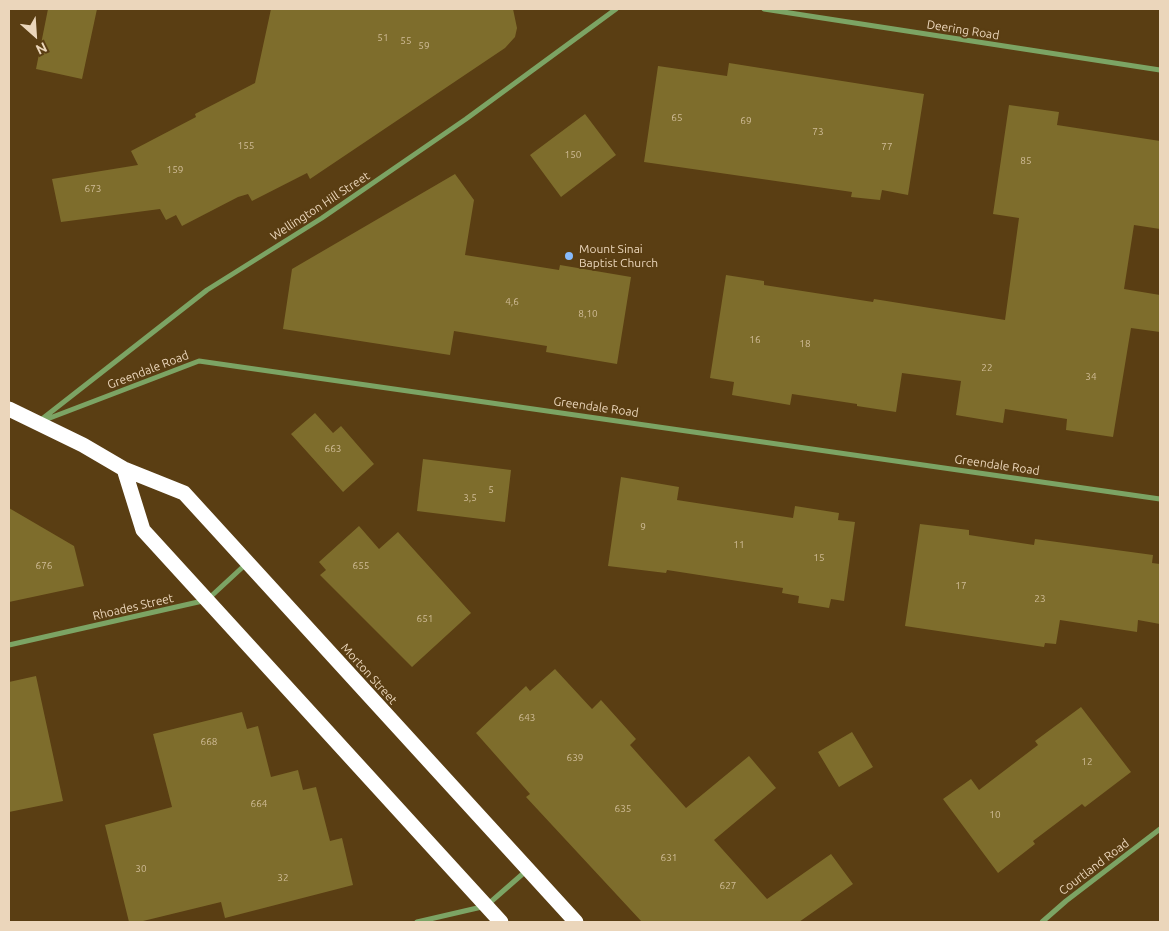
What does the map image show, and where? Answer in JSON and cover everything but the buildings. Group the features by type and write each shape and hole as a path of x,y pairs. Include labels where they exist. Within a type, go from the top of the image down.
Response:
{"highway":[{"name":"Morton Street","path":"9,409 38,422 124,469 184,492 576,922"},
{"path":"124,469 143,530 501,922"}],"street":[{"name":"Wellington Hill Street","path":"38,422 207,290 322,218 466,119 616,9"},
{"name":"Deering Road","path":"764,9 1160,70"},
{"name":"Greendale Road","path":"38,422 199,361 1160,499"},
{"path":"207,600 248,562"},
{"name":"Rhoades Street","path":"9,645 207,600"},
{"name":"Courtland Road","path":"1042,922 1066,901 1160,829"},
{"path":"417,922 486,906 528,870"}],"place":[{"name":"Mount Sinai Baptist Church","path":"569,256"}]}
